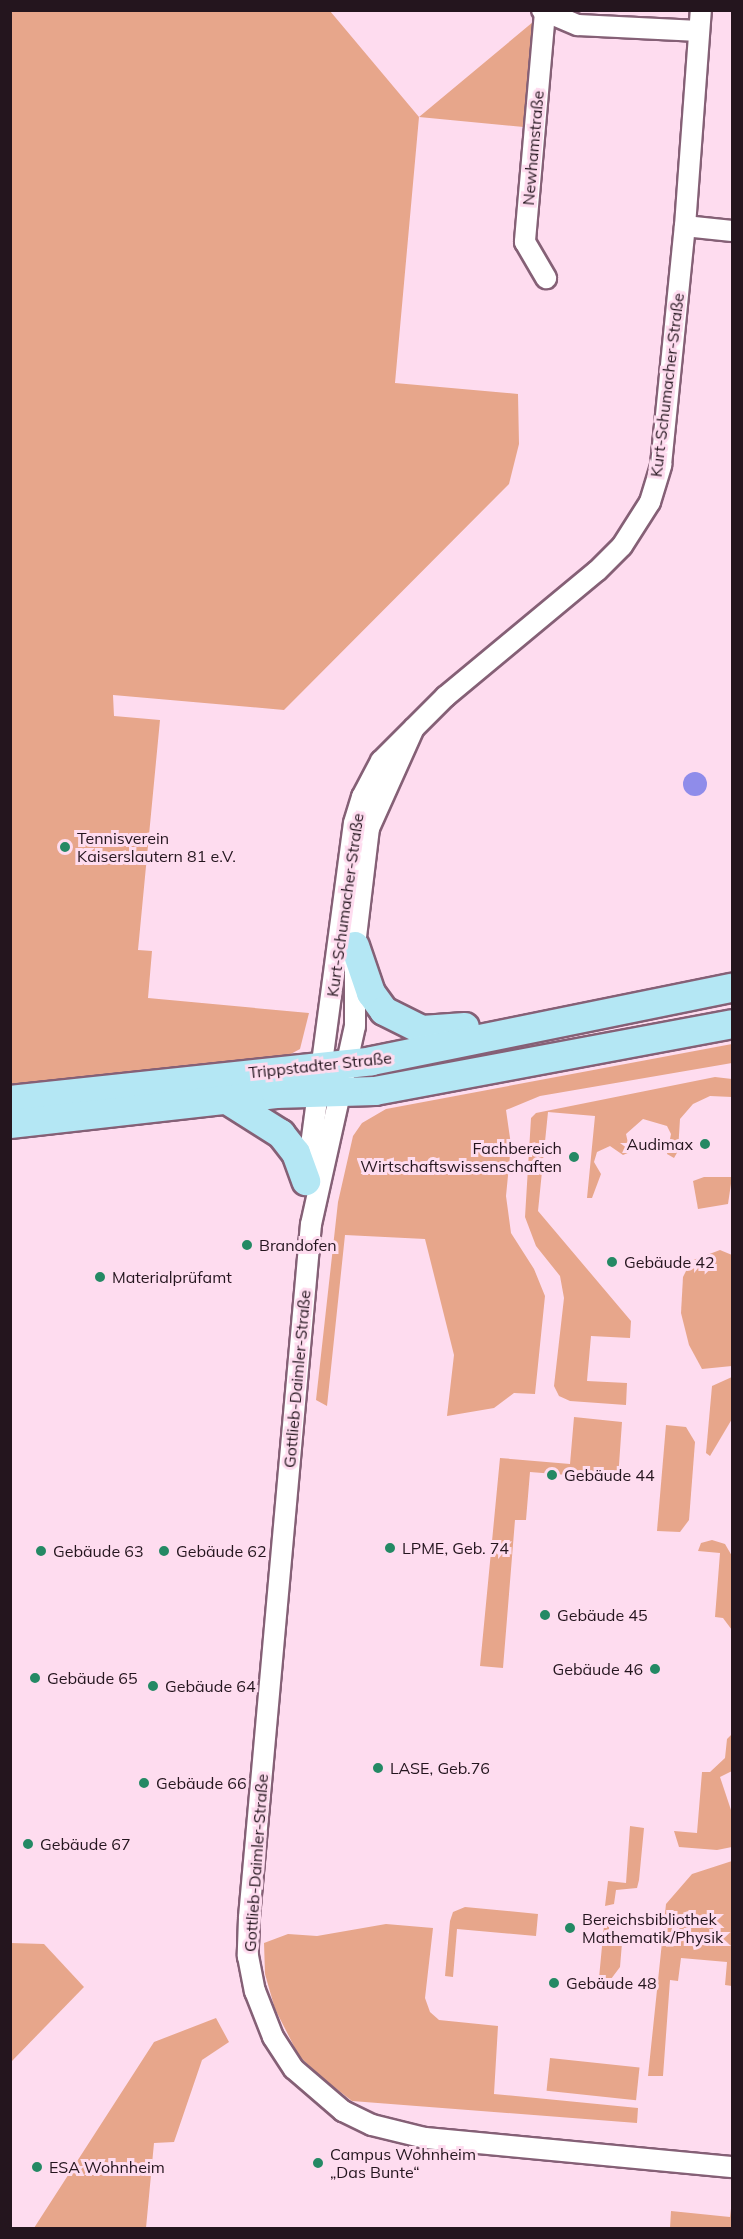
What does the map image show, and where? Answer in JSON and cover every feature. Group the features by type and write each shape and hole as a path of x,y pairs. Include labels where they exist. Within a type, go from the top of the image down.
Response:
{"main road":[{"path":"355,946 371,993 384,1011 405,1024 422,1030 453,1029 503,1019 530,1031"},
{"name":"Trippstadter Straße","path":"10,1100 334,1063 372,1061 530,1031 732,988"},
{"name":"Trippstadter Straße","path":"10,1124 227,1100 375,1091 732,1024"},
{"path":"227,1100 281,1134 296,1153 306,1181"}],"street":[{"name":"Kurt-Schumacher-Straße","path":"334,1063 354,823 381,761 445,697 597,572 640,521 661,465 685,226 701,10"},
{"name":"Newhamstraße","path":"546,278 525,242 543,11 578,25 699,31"},
{"path":"685,226 732,231"},
{"name":"Kurt-Schumacher-Straße","path":"334,1063 358,983 355,946 369,828 414,728"},
{"path":"329,1093 334,1063"},
{"name":"Gottlieb-Daimler-Straße","path":"311,1224 306,1181 329,1093"},
{"name":"Gottlieb-Daimler-Straße","path":"329,1093 311,1224 255,1856 248,1956 255,1991 273,2037 294,2068 332,2103 372,2125 400,2134 732,2167"}],"shaded area":[{"path":"11,11 330,11 419,117 395,383 518,394 519,444 509,484 284,710 113,695 114,716 160,720 138,950 152,951 148,998 309,1013 300,1049 287,1056 11,1088"},
{"path":"545,12 534,128 419,117"},
{"path":"695,772 700,773 706,779 706,789 700,795 695,796 690,795 684,789 683,784 684,779 690,773"},
{"path":"732,1044 732,1063 540,1096 506,1110 511,1145 506,1196 511,1233 534,1269 545,1296 535,1394 514,1393 494,1408 447,1416 454,1355 425,1239 345,1235 327,1406 316,1400 338,1202 353,1136 362,1123 386,1109"},
{"path":"715,1077 732,1079 732,1097 710,1096 693,1104 680,1119 678,1151 674,1158 667,1154 671,1134 667,1126 643,1119 626,1134 630,1152 623,1155 610,1146 597,1152 594,1162 601,1174 592,1198 587,1198 595,1116 548,1112 538,1211 631,1321 630,1338 591,1336 587,1381 627,1383 626,1405 570,1401 559,1396 554,1386 564,1298 560,1276 536,1246 525,1217 531,1118 536,1113"},
{"path":"704,1177 732,1177 728,1204 698,1209 693,1181"},
{"path":"720,1250 732,1255 732,1366 702,1369 689,1345 681,1313 683,1277 691,1261"},
{"path":"732,1377 732,1419 710,1456 706,1453 712,1386"},
{"path":"574,1417 622,1422 618,1479 530,1472 526,1520 515,1520 503,1668 480,1666 500,1458 570,1464"},
{"path":"666,1425 686,1427 695,1442 689,1520 680,1532 657,1531"},
{"path":"712,1540 725,1544 732,1556 732,1630 723,1618 715,1617 720,1553 698,1551 701,1543"},
{"path":"732,1734 732,1771 720,1777 732,1813 732,1847 717,1850 679,1847 674,1831 697,1833 702,1772 710,1772 725,1758 727,1739"},
{"path":"630,1826 644,1828 637,1888 616,1890 614,1904 605,1906 608,1881 626,1883"},
{"path":"732,1861 732,1986 725,1985 727,1962 681,1958 678,1981 670,1980 663,2076 648,2076 666,1904 692,1874"},
{"path":"465,1907 538,1914 536,1936 457,1929 453,1977 445,1976 450,1921 453,1912"},
{"path":"386,1924 433,1928 425,1998 430,2012 439,2020 498,2026 494,2094 638,2108 637,2123 352,2101 320,2076 299,2056 275,2009 265,1974 264,1943 288,1934 317,1936"},
{"path":"604,1925 609,1926 609,1943 622,1943 620,1967 611,1979 599,1978"},
{"path":"11,1943 44,1944 84,1987 11,2062"},
{"path":"216,2018 229,2042 202,2060 174,2142 154,2143 146,2228 34,2228 154,2042"},
{"path":"550,2058 640,2067 636,2100 547,2091"},
{"path":"732,2200 732,2228 670,2228 671,2211 730,2217"}],"place":[{"name":"Tennisverein Kaiserslautern 81 e.V.","path":"65,847"},
{"name":"Audimax","path":"705,1144"},
{"name":"Fachbereich Wirtschaftswissenschaften","path":"574,1157"},
{"name":"Brandofen","path":"247,1245"},
{"name":"Gebäude 42","path":"612,1262"},
{"name":"Materialprüfamt","path":"100,1277"},
{"name":"Gebäude 44","path":"552,1475"},
{"name":"LPME, Geb. 74","path":"390,1548"},
{"name":"Gebäude 63","path":"41,1551"},
{"name":"Gebäude 62","path":"164,1551"},
{"name":"Gebäude 45","path":"545,1615"},
{"name":"Gebäude 46","path":"655,1669"},
{"name":"Gebäude 65","path":"35,1678"},
{"name":"Gebäude 64","path":"153,1686"},
{"name":"LASE, Geb.76","path":"378,1768"},
{"name":"Gebäude 66","path":"144,1783"},
{"name":"Gebäude 67","path":"28,1844"},
{"name":"Bereichsbibliothek Mathematik/Physik","path":"570,1928"},
{"name":"Gebäude 48","path":"554,1983"},
{"name":"Campus Wohnheim „Das Bunte“","path":"318,2163"},
{"name":"ESA Wohnheim","path":"37,2167"}]}
